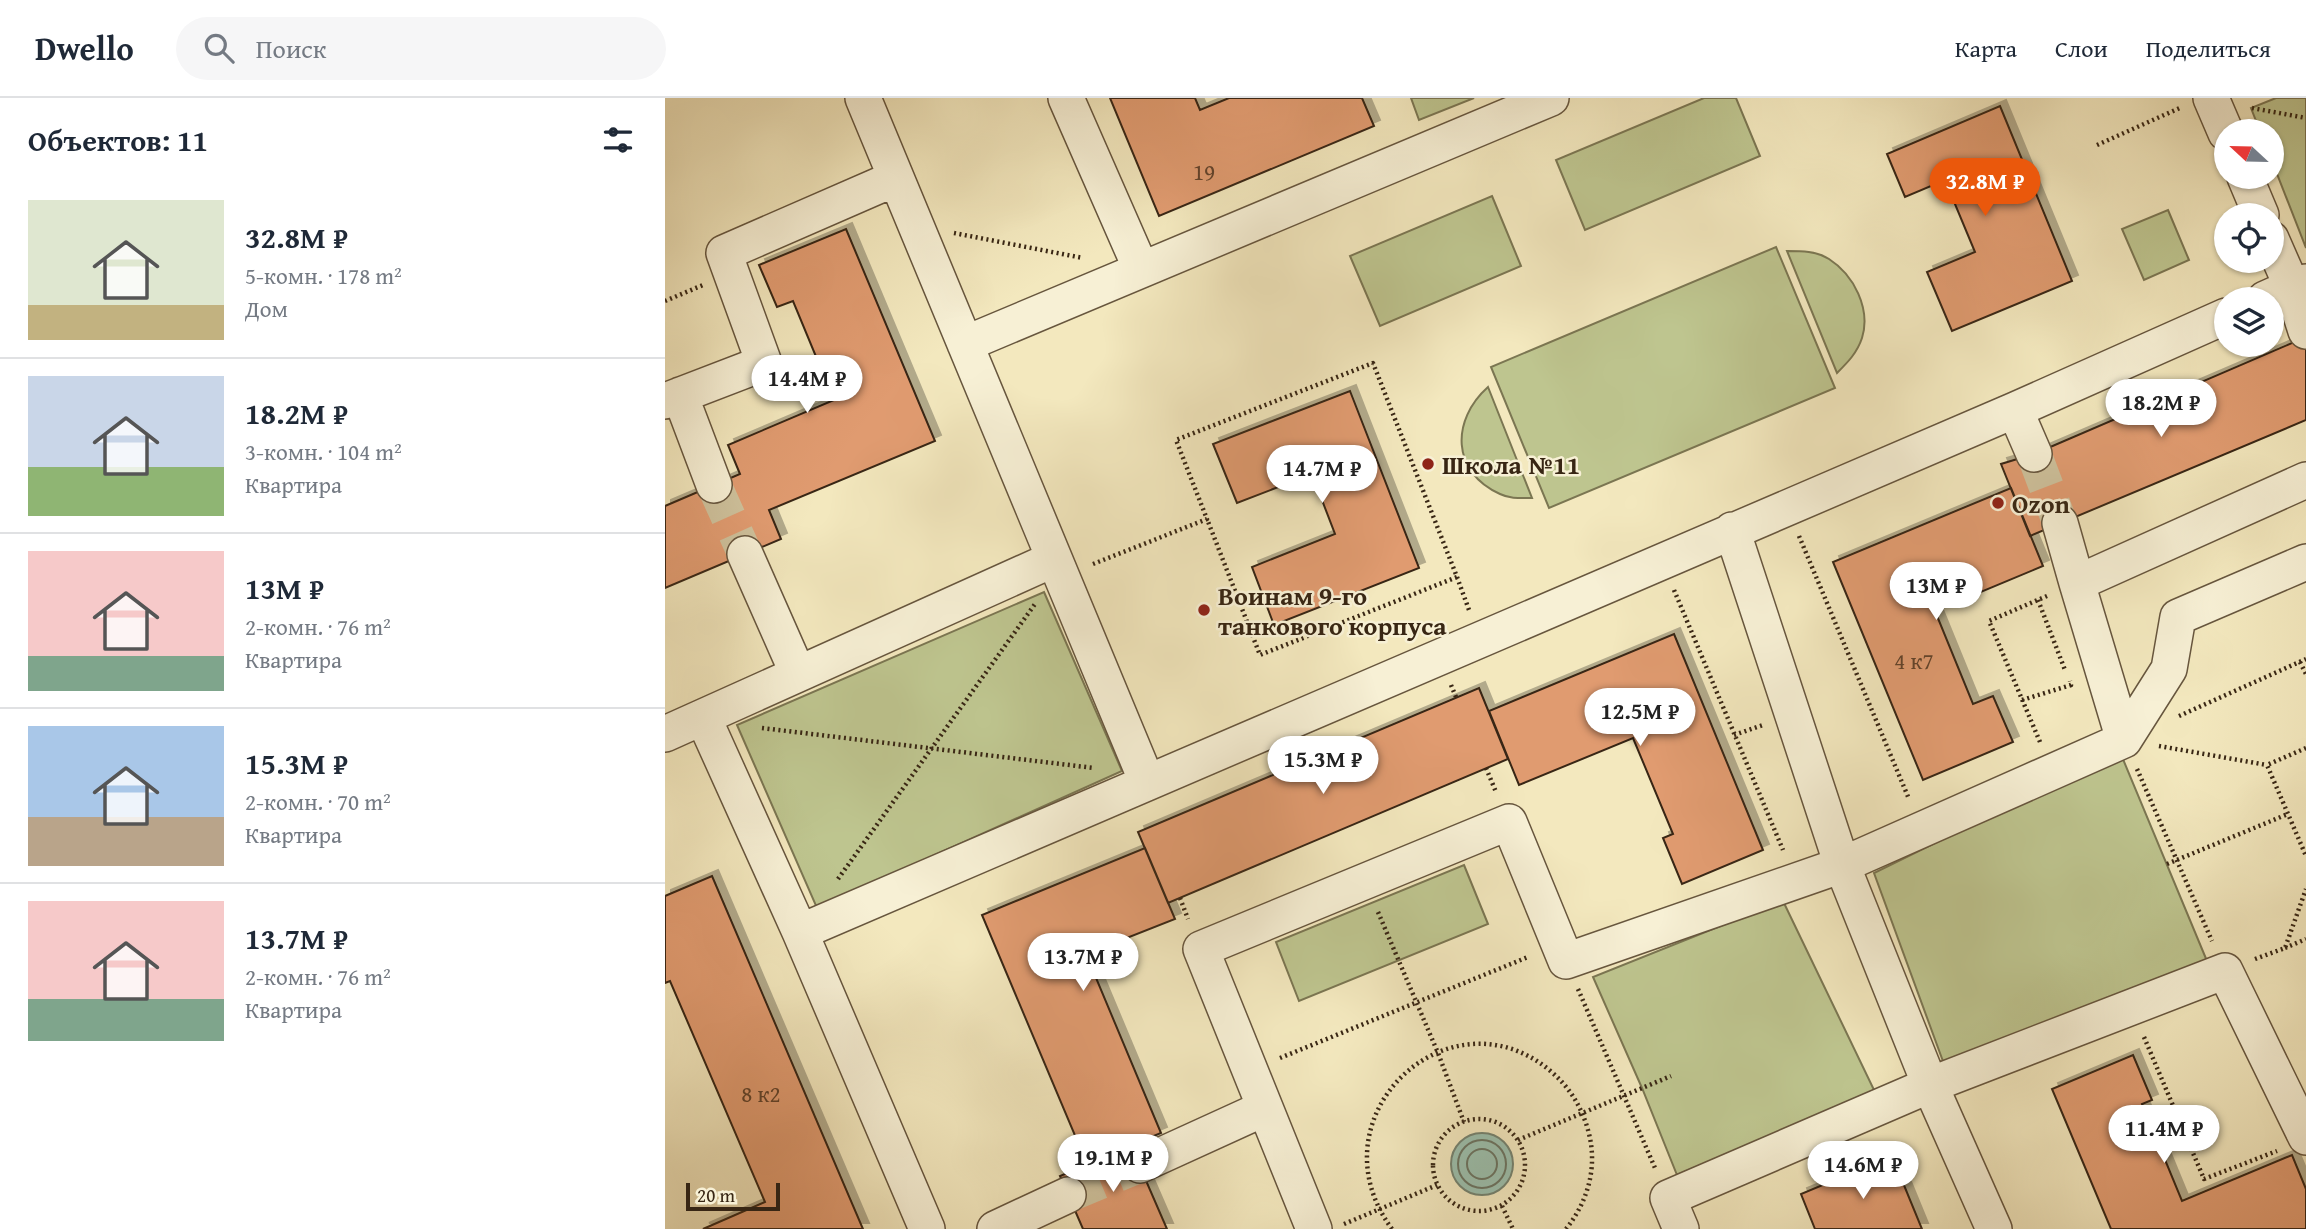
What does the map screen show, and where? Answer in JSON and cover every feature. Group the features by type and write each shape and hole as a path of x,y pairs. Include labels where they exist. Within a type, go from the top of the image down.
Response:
{"lane":[{"path":"863,98 1147,782"},
{"path":"1066,98 1141,269"},
{"path":"965,344 1551,98"},
{"path":"2200,101 2214,119"},
{"path":"714,485 673,398 764,363 724,253 896,178"},
{"path":"2282,273 2306,331"},
{"path":"800,932 2015,410 2214,321"},
{"path":"2015,410 2034,454"},
{"path":"2077,583 2306,480"},
{"path":"2060,523 2124,740"},
{"path":"1732,530 1842,865 1930,1085 1994,1229"},
{"path":"745,554 798,674"},
{"path":"1314,1229 1201,949 1509,822 1562,953 1842,865 2124,740 2169,669 2178,617 2306,562"},
{"path":"665,734 798,674 1058,568"},
{"path":"703,716 800,932 927,1229"},
{"path":"1681,1229 1668,1198 1930,1085 2225,971 2293,1143"},
{"path":"1140,1165 1265,1108"},
{"path":"995,1229 1068,1195"}],"path":[{"path":"2097,145 2200,101"},
{"path":"2251,108 2306,118"},
{"path":"916,226 1088,259"},
{"path":"1457,578 1260,655 1176,440 1373,363 1457,578 1472,620"},
{"path":"1787,506 1922,830"},
{"path":"1058,568 1207,519"},
{"path":"1661,560 1796,881"},
{"path":"2052,772 1989,621 2077,583"},
{"path":"2022,699 2071,685 2038,600"},
{"path":"832,886 1036,603"},
{"path":"2174,718 2306,659"},
{"path":"2300,662 2306,674"},
{"path":"750,727 1095,768"},
{"path":"2124,740 2267,765 2306,748"},
{"path":"2124,740 2225,971 2306,939"},
{"path":"2267,765 2306,856"},
{"path":"2167,864 2288,814"},
{"path":"1365,881 1438,1053 1464,1122"},
{"path":"2285,948 2306,889"},
{"path":"1251,1071 1417,1003 1562,953 1668,1198"},
{"path":"2132,1007 2204,1179 2293,1143"},
{"path":"1392,1229 1378,1210 1367,1176 1367,1139 1378,1105 1400,1076 1430,1055 1465,1045 1501,1046 1535,1059 1564,1082 1583,1112 1593,1146 1591,1181 1578,1214 1566,1229"},
{"path":"1518,1140 1671,1076"},
{"path":"1479,1119 1494,1121 1507,1128 1518,1140 1524,1153 1526,1168 1518,1190 1502,1206 1478,1212 1465,1210 1444,1196 1437,1185 1433,1170 1434,1155 1440,1141 1450,1129 1464,1122 1479,1119"},
{"path":"1332,1229 1437,1185"},
{"path":"1502,1206 1513,1229"}],"green space":[{"path":"1411,98 1474,98 1419,120"},
{"path":"1704,98 1736,98 1760,156 1585,230 1556,160"},
{"path":"2276,98 2306,98 2306,248 2283,189 2284,119 2255,119 2251,108"},
{"path":"1492,196 1521,266 1380,326 1350,256"},
{"path":"2168,210 2189,260 2144,280 2122,229"},
{"path":"1776,247 1835,388 1549,508 1491,367"},
{"path":"1787,251 1814,253 1829,259 1846,274 1858,294 1864,316 1862,338 1855,353 1837,373"},
{"path":"1488,387 1532,498 1500,494 1472,473 1465,459 1462,445 1467,415"},
{"path":"1044,592 1122,771 817,908 737,725"},
{"path":"2120,752 2207,961 1944,1064 1874,873"},
{"path":"1464,865 1488,924 1299,1001 1276,942"},
{"path":"1783,901 1875,1092 1677,1175 1593,977"}],"water":[{"path":"1482,1133 1494,1135 1504,1142 1511,1152 1511,1176 1504,1186 1494,1193 1482,1195 1470,1193 1460,1186 1453,1176 1451,1164 1453,1152 1460,1142 1470,1135"}],"building":[{"path":"1110,98 1195,98 1200,110 1229,98 1362,98 1374,126 1159,216"},
{"path":"2000,106 2072,281 1952,331 1927,272 1975,252 1945,180 1905,197 1887,154"},
{"path":"846,229 935,441 769,510 781,539 665,588 665,506 740,474 728,445 834,400 793,301 777,307 759,265"},
{"path":"2306,337 2306,420 2030,536 2001,464 2034,454 2260,357 2284,357 2284,346"},
{"path":"1350,391 1419,568 1274,625 1252,567 1335,534 1312,474 1237,503 1213,444"},
{"path":"2011,488 2043,566 1935,611 1973,704 1993,696 2013,742 1923,780 1833,562"},
{"path":"1674,634 1763,850 1682,884 1663,838 1673,834 1633,738 1519,785 1489,711"},
{"path":"1479,688 1508,759 1168,903 1138,832"},
{"path":"1145,848 1175,919 1086,954 1161,1133 1087,1164 982,915"},
{"path":"712,876 863,1229 703,1229 765,1202 670,981 665,983 665,896"},
{"path":"2133,1055 2152,1100 2142,1104 2182,1201 2292,1155 2306,1189 2306,1229 2111,1229 2052,1089"},
{"path":"1131,1146 1167,1229 1083,1229 1060,1176"},
{"path":"1892,1156 1922,1229 1815,1229 1801,1194"}],"tunnel":[{"path":"2034,454 2060,523"},
{"path":"714,485 745,554"},
{"path":"1068,1195 1140,1165"}],"place":[{"name":"Школа №11","path":"1428,464"},
{"name":"Ozon","path":"1998,503"},
{"name":"Воинам 9-го танкового корпуса","path":"1204,610"}]}
